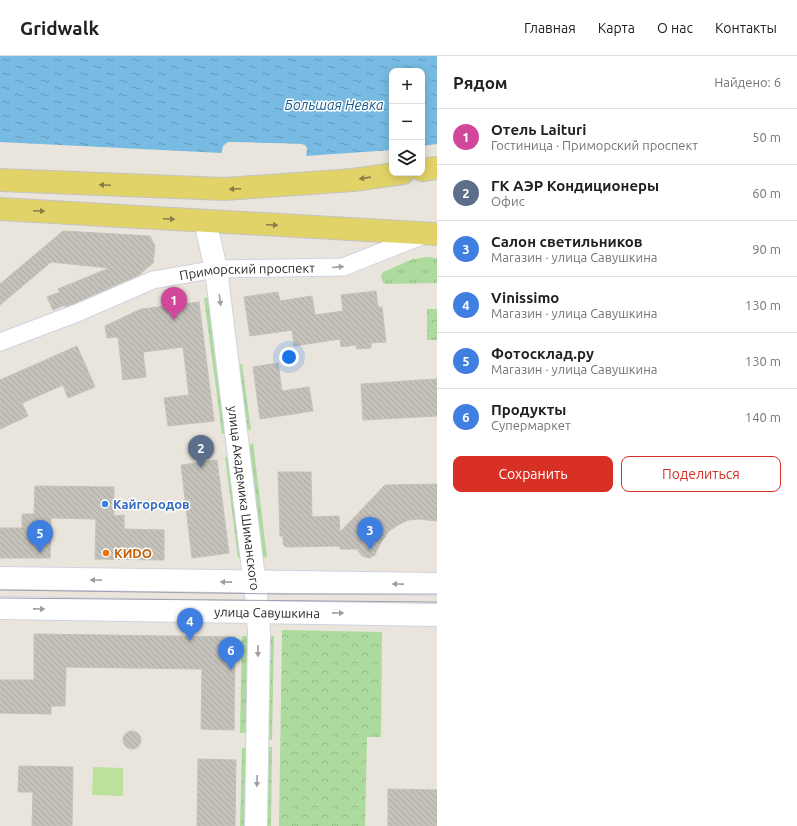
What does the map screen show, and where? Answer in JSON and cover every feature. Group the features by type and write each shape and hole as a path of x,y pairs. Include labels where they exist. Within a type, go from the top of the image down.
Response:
{"main road":[{"path":"425,170 437,168"},
{"path":"0,180 226,189 346,181 389,175"},
{"name":"Приморский проспект","path":"0,209 432,234"},
{"name":"улица Академика Шиманского","path":"205,221 216,269 255,582 259,631 256,826"},
{"path":"0,578 437,584"},
{"name":"улица Савушкина","path":"0,608 437,615"}],"street":[{"name":"Приморский проспект","path":"0,342 77,313 153,280 216,269 343,267 432,234"}],"green space":[{"path":"427,257 437,258 437,283 383,283 381,276 383,272 413,259"},
{"path":"204,298 210,298 228,433 222,434"},
{"path":"427,309 437,309 437,340 427,340"},
{"path":"242,364 251,430 245,429 237,365"},
{"path":"253,443 267,557 261,558 247,448"},
{"path":"231,456 244,558 238,558 225,457"},
{"path":"282,630 382,632 381,737 367,737 365,826 279,826"},
{"path":"242,636 249,636 247,733 240,733"},
{"path":"267,636 274,636 272,740 265,739"},
{"path":"265,747 272,747 271,826 264,826"},
{"path":"242,748 247,748 245,826 240,826"},
{"path":"93,767 123,768 123,796 92,795"}],"water":[{"name":"Большая Невка","path":"0,56 437,56 437,144 425,146 425,68 389,68 389,150 306,156 307,148 301,144 228,142 222,149 222,153 0,142"}],"pier":[{"path":"228,142 301,144 305,145 307,148 306,156 304,156 305,149 301,146 229,144 225,147 224,154 222,153 223,146"}],"building":[{"path":"63,231 150,236 155,246 153,263 139,275 66,307 65,305 53,310 47,297 60,292 58,289 109,268 51,262 0,305 0,284"},
{"path":"376,291 378,307 382,307 386,342 371,343 371,348 357,349 356,345 341,347 340,339 294,346 292,330 250,336 244,297 278,292 280,301 312,296 315,315 343,311 341,295"},
{"path":"199,302 214,421 168,426 164,398 189,395 183,347 143,352 146,377 123,380 118,337 107,338 105,326 141,309"},
{"path":"77,346 95,387 68,398 63,385 22,403 28,416 0,429 0,380"},
{"path":"278,363 282,391 309,387 313,411 260,419 253,367"},
{"path":"437,379 437,416 363,420 361,384"},
{"path":"217,460 229,553 192,558 181,465"},
{"path":"278,472 311,472 312,517 339,516 340,532 385,485 437,484 437,521 419,519 408,520 398,525 389,531 380,544 375,555 369,558 362,556 357,549 340,549 340,546 286,547 283,544 283,536 280,536"},
{"path":"35,486 114,487 114,516 124,515 124,529 164,530 164,560 95,559 96,519 51,518 50,558 0,558 0,528 22,528 22,514 34,514"},
{"path":"34,634 235,637 234,730 201,729 202,669 66,667 65,706 51,706 51,714 0,713 0,680 34,680"},
{"path":"132,731 138,734 141,740 138,746 132,749 126,746 123,740 126,734"},
{"path":"198,759 236,760 235,826 197,826"},
{"path":"19,766 73,767 72,826 32,826 33,792 18,792"},
{"path":"388,789 437,790 437,826 388,826"}],"tram line":[{"path":"0,590 278,594 437,594"},
{"path":"0,598 437,602"}],"place":[{"name":"Отель Laituri","path":"174,320"},
{"name":"ГК АЭР Кондиционеры","path":"201,468"},
{"name":"Кайгородов","path":"105,504"},
{"name":"Салон светильников","path":"370,550"},
{"name":"Фотосклад.ру","path":"40,553"},
{"name":"КИDO","path":"106,553"},
{"name":"Vinissimo","path":"190,641"},
{"name":"Продукты","path":"231,670"}]}
